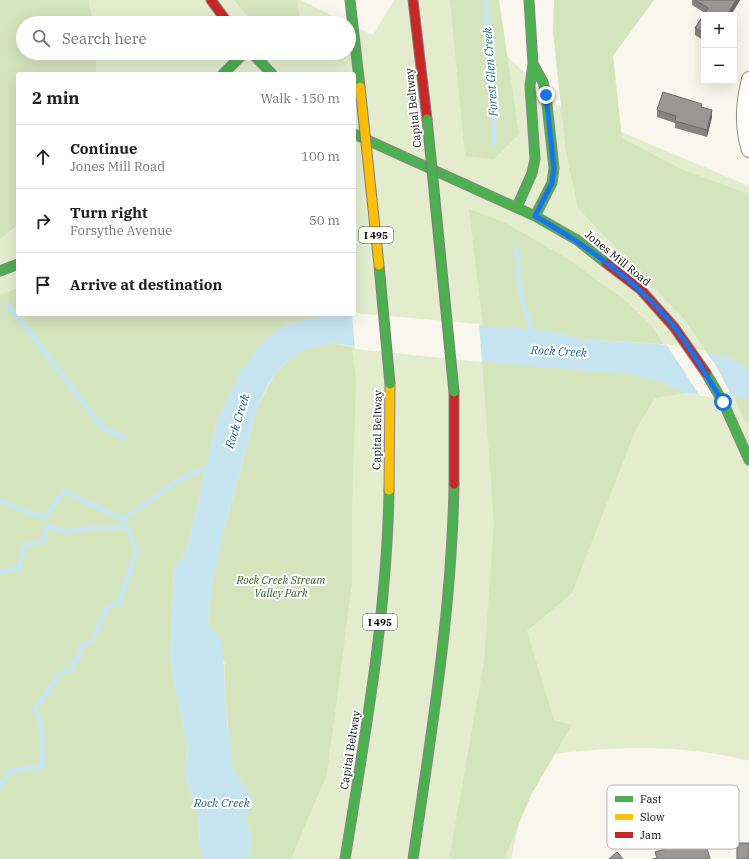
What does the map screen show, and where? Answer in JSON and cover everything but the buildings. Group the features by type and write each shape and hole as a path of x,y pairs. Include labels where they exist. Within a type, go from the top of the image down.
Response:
{"main road":[{"path":"211,0 223,16"},
{"name":"Capital Beltway","path":"350,0 352,16"},
{"name":"Capital Beltway","path":"413,859 430,742 445,621 453,515 454,392 414,0"},
{"path":"517,207 532,174 535,158 530,86 533,64 529,0"},
{"name":"Capital Beltway","path":"345,859 368,718 383,602 388,504 390,384 384,309 356,52"},
{"path":"225,72 237,60"},
{"path":"259,60 270,72"},
{"path":"533,64 543,82 546,95 554,168 552,183 535,216"},
{"name":"Jones Mill Road","path":"356,135 535,216 577,240 641,290 674,327 695,356 723,402 749,460"},
{"path":"0,270 16,265"}],"street":[{"path":"749,79 743,116 743,133 749,150"}],"green space":[{"path":"0,0 89,0 92,16 16,16 16,60 96,60 96,72 16,72 16,226 0,239"},
{"path":"89,0 301,0 333,16 92,16"},
{"path":"234,0 297,0 299,16 247,16"},
{"name":"Rock Creek Stream Valley Park","path":"394,0 452,0 555,104 749,186 749,761 695,751 642,748 588,750 534,757 511,859 0,859 0,228 16,217 16,316 356,316 356,72 93,72 96,65 96,60 356,60 356,27 373,35"},
{"path":"450,0 499,0 519,134 494,159 465,156"},
{"path":"554,0 654,0 613,56 622,138 683,170 749,194 749,369 730,357 708,353 684,319 578,208 566,153 553,32"},
{"path":"469,209 504,222 568,259 626,301 652,326 663,344 583,339 550,331 483,327"},
{"path":"16,289 16,316 322,316 286,324 217,421 187,548 174,569 170,658 187,745 185,776 198,816 200,846 203,859 0,859 0,295"},
{"path":"330,343 352,347 356,381 352,510 352,584 327,774 291,859 250,859 251,834 245,819 254,801 232,766 225,695 225,663 208,626 210,596 218,552 258,406 275,374 293,356 309,348"},
{"path":"482,360 637,375 660,381 685,393 655,398 636,429 572,593 527,631 554,720 572,725 531,795 504,859 449,859 484,662 494,523"},
{"path":"733,396 742,397 749,400 749,423 745,421"}],"water":[{"name":"Rock Creek","path":"322,316 356,316 550,331 583,339 657,344 730,357 749,369 749,400 742,397 685,393 664,383 637,375 519,365 330,343 300,352 282,366 264,391 256,414 216,563 208,626 222,639 227,727 230,732 232,766 254,801 245,819 251,834 250,859 203,859 200,846 198,816 185,776 187,745 170,658 174,569 187,548 217,421 240,371 266,338 286,324"}],"pier":[{"path":"356,313 479,324 482,362 355,349 352,316 356,316"},
{"path":"666,344 705,351 715,364 733,398 700,396"}],"waterway":[{"name":"Forest Glen Creek","path":"485,0 493,92 494,143"},
{"name":"Forest Glen Creek","path":"516,247 520,291 532,331 535,334"},
{"path":"7,305 16,316"},
{"path":"16,316 96,419 106,429 126,438"},
{"path":"0,501 45,518 64,491 123,519 185,476 212,465"},
{"path":"0,787 10,771 42,766 42,731 35,707 62,672 72,669 72,664 80,655 79,649 93,639 106,609 120,601 136,548 123,519"},
{"path":"0,572 19,568 24,545 44,541 47,525 65,532 87,528 126,527"}],"traffic: fast":[{"path":"350,0 352,16"},
{"path":"517,207 532,173 535,159 530,86 533,64 529,0"},
{"path":"356,52 360,87"},
{"path":"225,72 237,60"},
{"path":"259,60 270,72"},
{"path":"533,64 543,82 546,95 554,168 552,183 535,216"},
{"path":"427,119 454,392"},
{"path":"356,135 535,216 577,240 606,263"},
{"path":"0,271 16,265"},
{"path":"379,265 390,384"},
{"path":"706,373 723,402 749,460"},
{"path":"413,859 440,672 449,578 454,484"},
{"path":"345,859 374,675 384,583 389,490"}],"traffic: slow":[{"path":"360,87 379,265"},
{"path":"389,490 390,384"}],"traffic: jam":[{"path":"211,0 223,16"},
{"path":"413,0 427,119"},
{"path":"606,263 641,290 674,327 706,373"},
{"path":"454,392 454,484"}],"route":[{"path":"546,95 554,168 552,183 535,216 577,240 641,290 674,327 695,356 723,402"}]}
